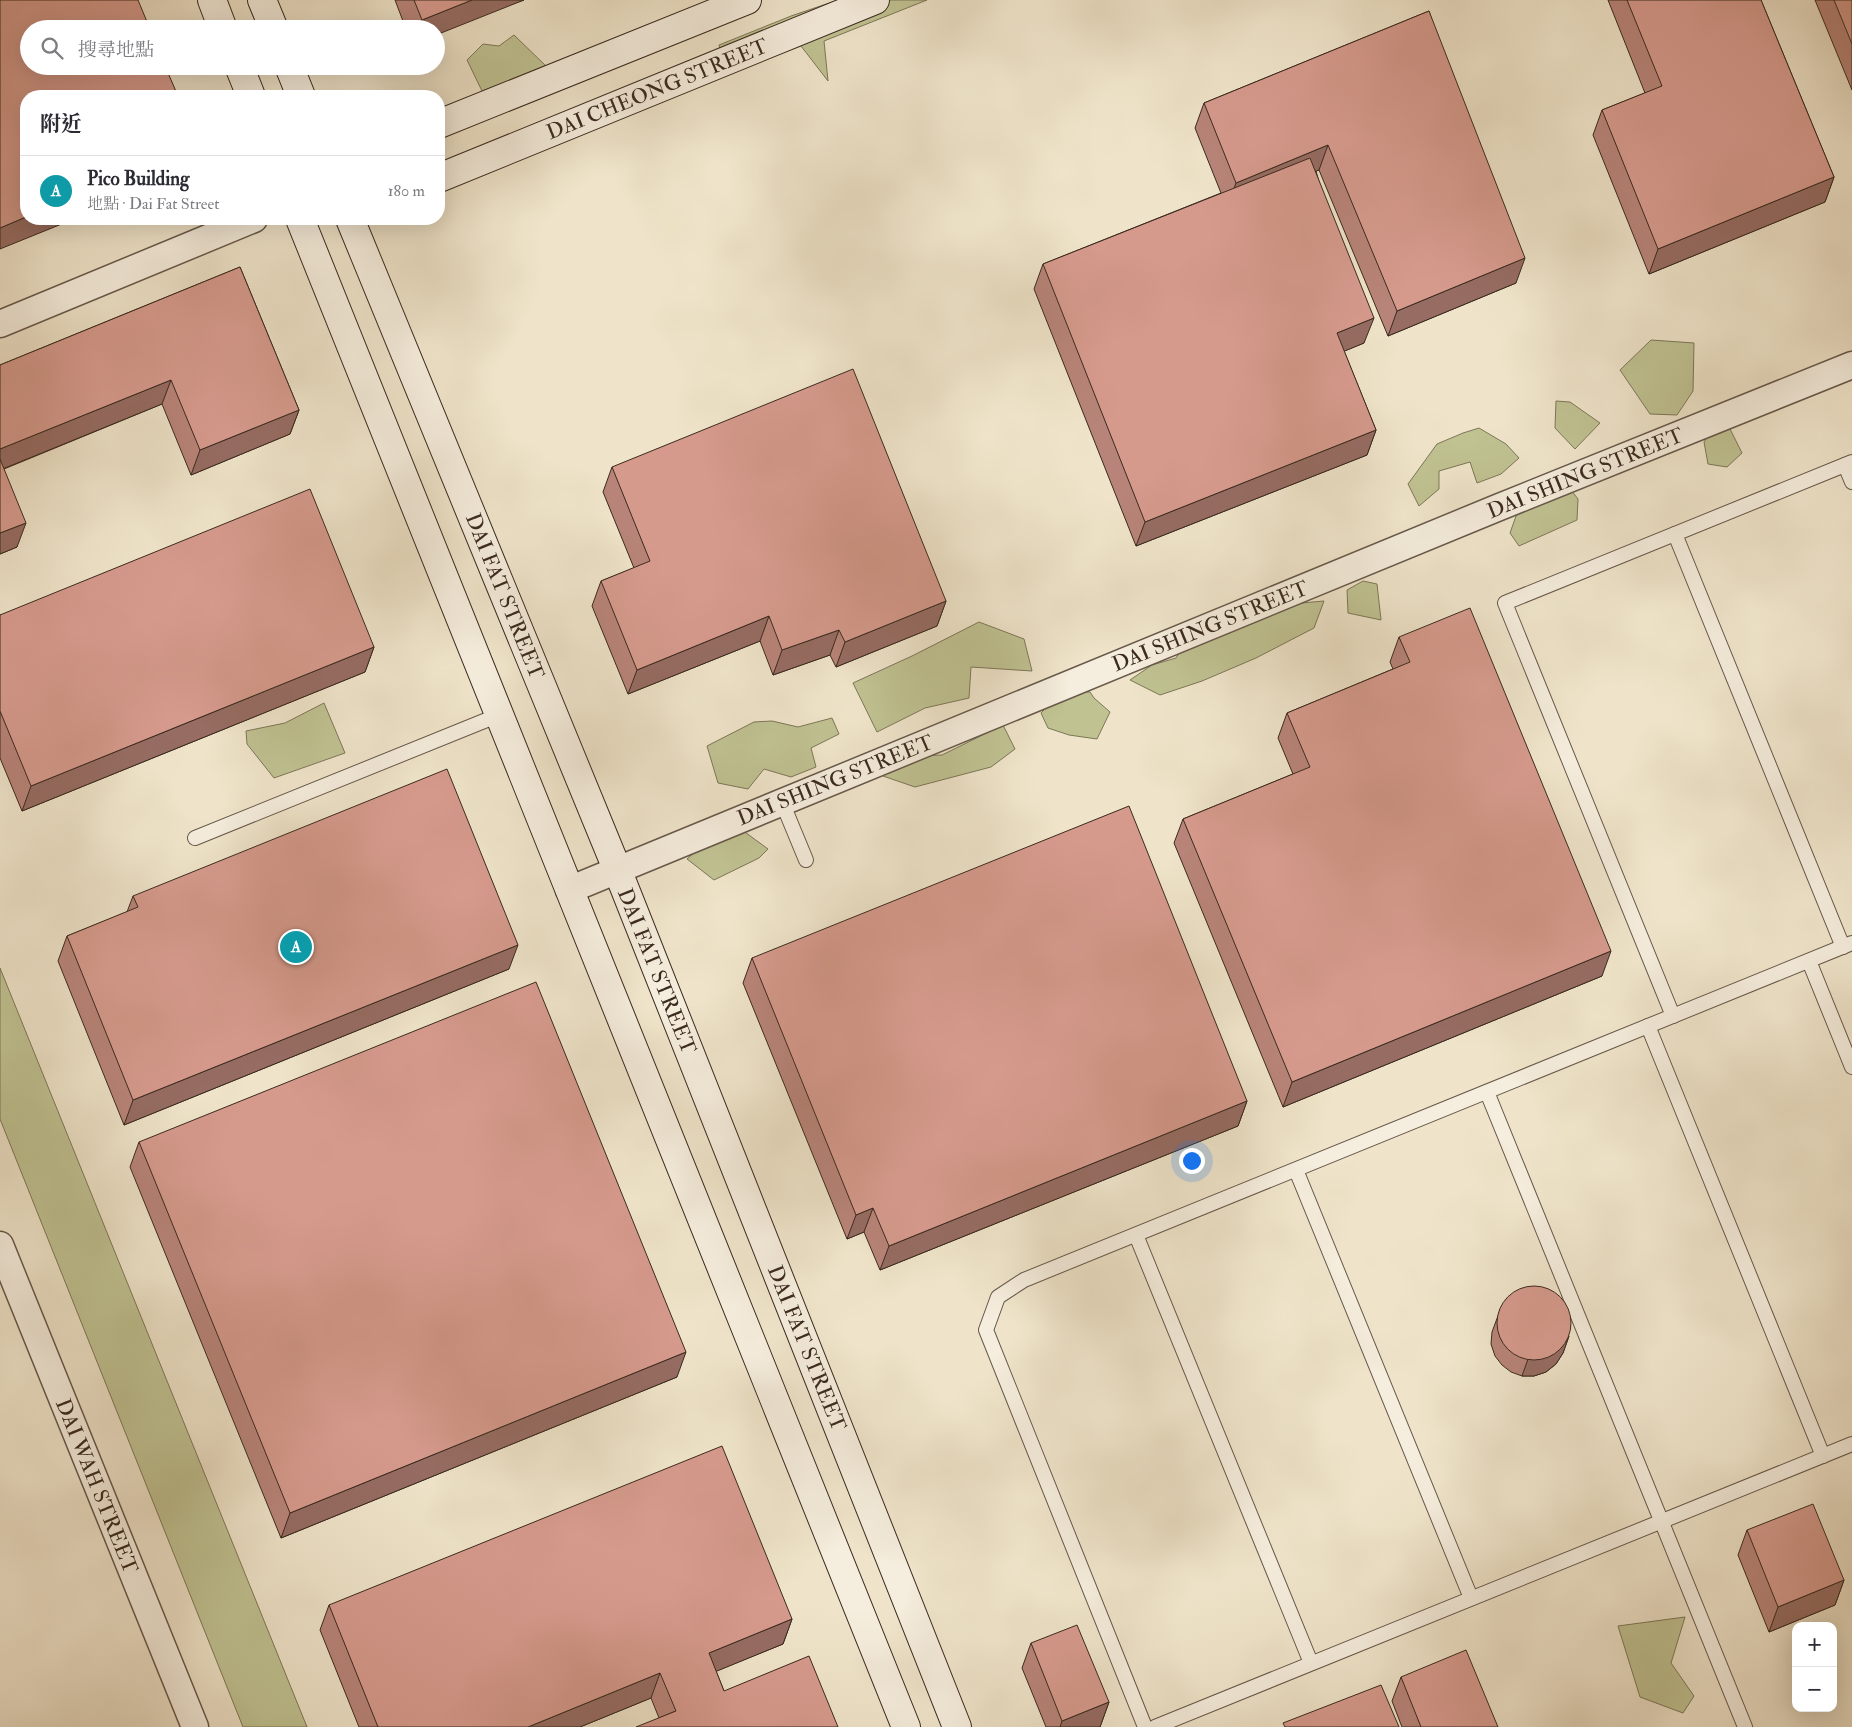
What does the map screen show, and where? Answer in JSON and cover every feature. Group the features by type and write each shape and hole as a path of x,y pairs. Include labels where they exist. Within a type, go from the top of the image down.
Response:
{"street":[{"path":"212,0 220,20"},
{"path":"262,0 270,20"},
{"path":"445,122 747,0"},
{"name":"DAI CHEONG STREET","path":"445,176 875,0"},
{"path":"243,75 249,90"},
{"path":"293,75 299,90"},
{"path":"0,324 239,225"},
{"path":"302,225 906,1727"},
{"name":"DAI FAT STREET","path":"352,225 617,869 957,1727"},
{"name":"DAI SHING STREET","path":"569,890 1488,512 1852,366"},
{"name":"DAI WAH STREET","path":"0,1245 195,1727"}],"lane":[{"path":"1673,1016 1505,603 1848,463 1852,482"},
{"path":"1145,1727 986,1330 998,1297 1024,1280 1848,945 1675,534"},
{"path":"195,838 499,715"},
{"path":"782,802 806,860"},
{"path":"1809,961 1852,1067"},
{"path":"1648,1026 1823,1456"},
{"path":"1487,1092 1745,1727"},
{"path":"1296,1170 1471,1598"},
{"path":"1136,1235 1311,1663"},
{"path":"1155,1727 1852,1444"}],"green space":[{"path":"838,0 927,0 824,41 828,81 801,46 727,73 719,45 791,16"},
{"path":"514,35 546,66 482,91 467,60 483,44 499,46"},
{"path":"1651,340 1694,343 1693,391 1677,415 1650,414 1620,370"},
{"path":"1556,401 1570,402 1600,423 1575,449 1555,428"},
{"path":"1729,427 1742,453 1727,467 1708,464 1704,442 1712,430"},
{"path":"1479,428 1506,444 1519,458 1501,474 1477,483 1470,462 1439,471 1439,489 1419,506 1408,484 1437,444"},
{"path":"1571,490 1578,499 1577,520 1519,546 1510,533 1516,516 1507,497"},
{"path":"1363,581 1377,584 1381,620 1348,613 1347,590"},
{"path":"1324,601 1314,628 1256,658 1202,681 1160,695 1130,680 1152,665 1176,658 1196,625 1279,605"},
{"path":"979,622 1024,639 1032,671 971,667 969,698 925,708 877,732 853,683"},
{"path":"1062,691 1090,692 1110,712 1097,739 1069,735 1048,728 1041,713"},
{"path":"324,703 345,753 274,778 247,744 246,731 285,723"},
{"path":"832,718 839,734 811,748 816,767 791,777 764,769 748,789 718,783 707,746 754,722 772,721 798,727"},
{"path":"1003,725 1015,749 991,767 915,787 883,776 887,764 914,756 942,755"},
{"path":"738,827 768,849 759,858 714,880 687,859 703,845"},
{"path":"0,968 307,1727 243,1727 0,1119"},
{"path":"1685,1617 1671,1663 1694,1696 1683,1713 1640,1697 1618,1626"}],"building":[{"path":"0,0 138,0 146,20 20,20 20,75 169,75 175,90 20,90 20,220 0,228"},
{"path":"414,0 472,0 422,20"},
{"path":"1627,0 1761,0 1834,177 1658,249 1602,110 1662,86"},
{"path":"1834,0 1852,0 1852,44"},
{"path":"1429,11 1525,258 1397,311 1328,145 1236,183 1204,103"},
{"path":"1310,158 1374,318 1337,333 1376,430 1145,522 1043,264"},
{"path":"240,267 299,410 200,450 171,380 0,449 0,365"},
{"path":"853,369 946,601 845,642 839,630 782,650 769,616 637,670 601,581 650,561 612,467"},
{"path":"0,459 26,523 0,533"},
{"path":"310,489 374,647 31,786 0,711 0,615"},
{"path":"1470,608 1611,951 1292,1082 1183,819 1310,767 1287,713 1410,662 1399,637"},
{"path":"447,769 518,945 133,1100 67,936 138,907 133,896"},
{"path":"1129,806 1247,1101 889,1246 873,1208 856,1215 752,958"},
{"path":"536,982 686,1352 290,1513 139,1142"},
{"path":"1534,1286 1548,1289 1560,1297 1568,1309 1571,1323 1568,1337 1560,1349 1548,1357 1534,1360 1520,1357 1508,1349 1500,1337 1497,1323 1500,1309 1508,1297 1520,1289"},
{"path":"722,1446 792,1619 709,1653 724,1691 809,1656 838,1727 636,1727 676,1711 660,1673 528,1727 378,1727 329,1605"},
{"path":"1813,1504 1844,1580 1778,1607 1747,1530"},
{"path":"1077,1625 1109,1702 1062,1721 1031,1643"},
{"path":"1466,1650 1498,1727 1421,1727 1401,1677"},
{"path":"1381,1685 1399,1727 1285,1727 1283,1723"}],"place":[{"name":"Pico Building","path":"296,947"}]}
